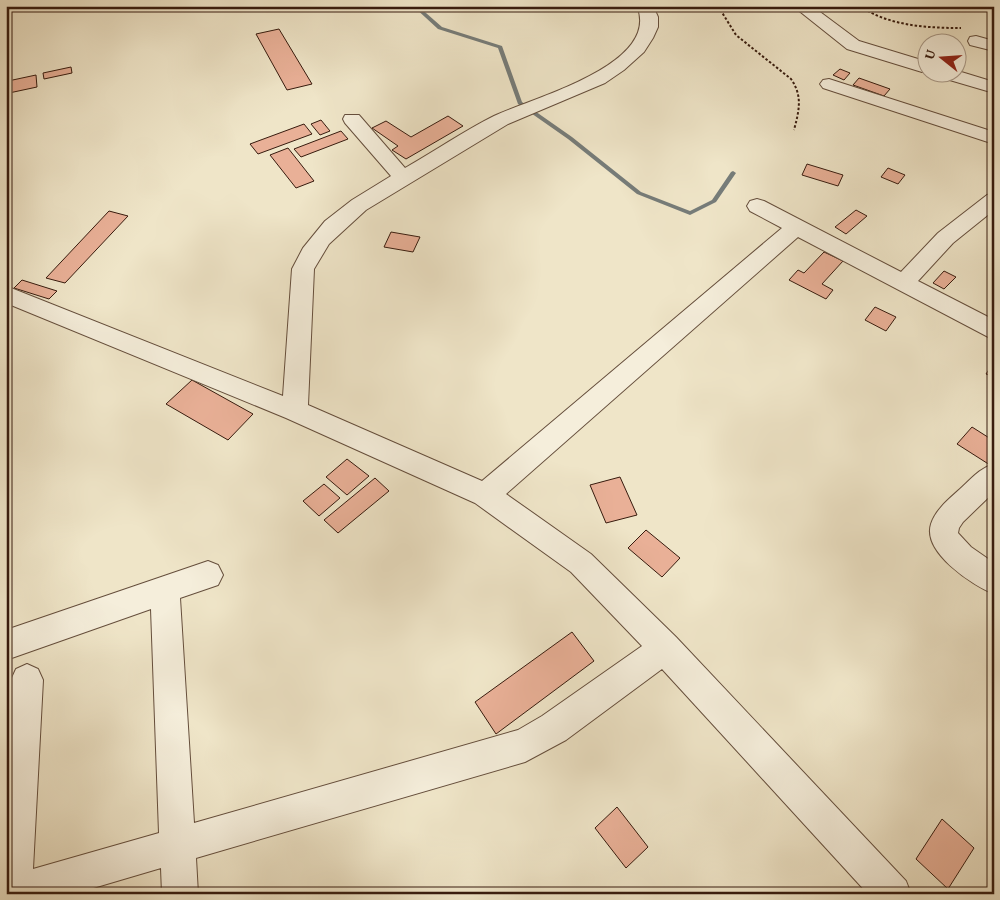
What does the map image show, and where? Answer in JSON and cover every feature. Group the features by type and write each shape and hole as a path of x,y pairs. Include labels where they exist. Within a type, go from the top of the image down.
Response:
{"street":[{"path":"295,411 303,269 317,242 337,220 501,120 599,79 630,55 645,37 652,24 651,17 645,6"},
{"path":"801,6 853,45 918,65"},
{"path":"972,34 994,46"},
{"path":"968,80 994,88"},
{"path":"829,84 994,138"},
{"path":"352,119 403,178"},
{"path":"904,283 939,242 970,215 994,200"},
{"path":"758,206 994,331"},
{"path":"485,495 796,227"},
{"path":"6,294 295,411 485,495 581,564 665,648 893,894"},
{"path":"994,475 949,520 944,531 945,537 953,549 994,580"},
{"path":"6,645 208,575"},
{"path":"165,590 180,894"},
{"path":"27,680 13,894 525,745 554,728 665,648"}],"path":[{"path":"718,6 736,35 791,79 797,87 801,101 794,130"},
{"path":"860,6 874,14 921,26 972,34"}],"building":[{"path":"279,29 312,84 287,90 256,34"},
{"path":"71,67 72,73 44,79 43,73"},
{"path":"840,69 850,73 844,80 833,75"},
{"path":"36,75 37,87 9,93 8,81"},
{"path":"859,78 890,89 884,96 853,85"},
{"path":"448,116 463,126 406,159 392,150 398,146 372,128 386,121 411,137"},
{"path":"321,120 330,131 320,135 311,124"},
{"path":"304,124 312,134 258,154 250,144"},
{"path":"341,131 348,139 301,157 294,149"},
{"path":"288,148 314,181 296,188 270,155"},
{"path":"807,164 843,175 838,186 802,175"},
{"path":"888,168 905,175 898,184 881,177"},
{"path":"856,210 867,216 846,234 835,227"},
{"path":"109,211 128,216 65,283 46,278"},
{"path":"391,232 420,237 413,252 384,247"},
{"path":"824,252 843,261 822,284 833,290 826,299 789,280 798,270 804,273"},
{"path":"944,271 956,277 944,289 933,283"},
{"path":"22,280 57,291 49,299 14,288"},
{"path":"875,307 896,317 886,331 865,320"},
{"path":"994,362 994,377 986,374"},
{"path":"192,380 253,414 228,440 166,404"},
{"path":"972,427 994,441 994,460 990,465 957,444"},
{"path":"347,459 369,476 347,495 326,477"},
{"path":"620,477 637,515 606,523 590,485"},
{"path":"375,478 389,491 338,533 324,520"},
{"path":"324,484 340,498 319,516 303,501"},
{"path":"646,530 680,558 662,577 628,548"},
{"path":"572,632 594,661 496,734 475,702"},
{"path":"617,807 648,847 626,868 595,828"},
{"path":"942,819 974,848 948,889 916,859"}],"waterway":[{"path":"415,6 440,28 500,47 520,103 570,138 639,193 690,213 714,201 733,173"}]}
